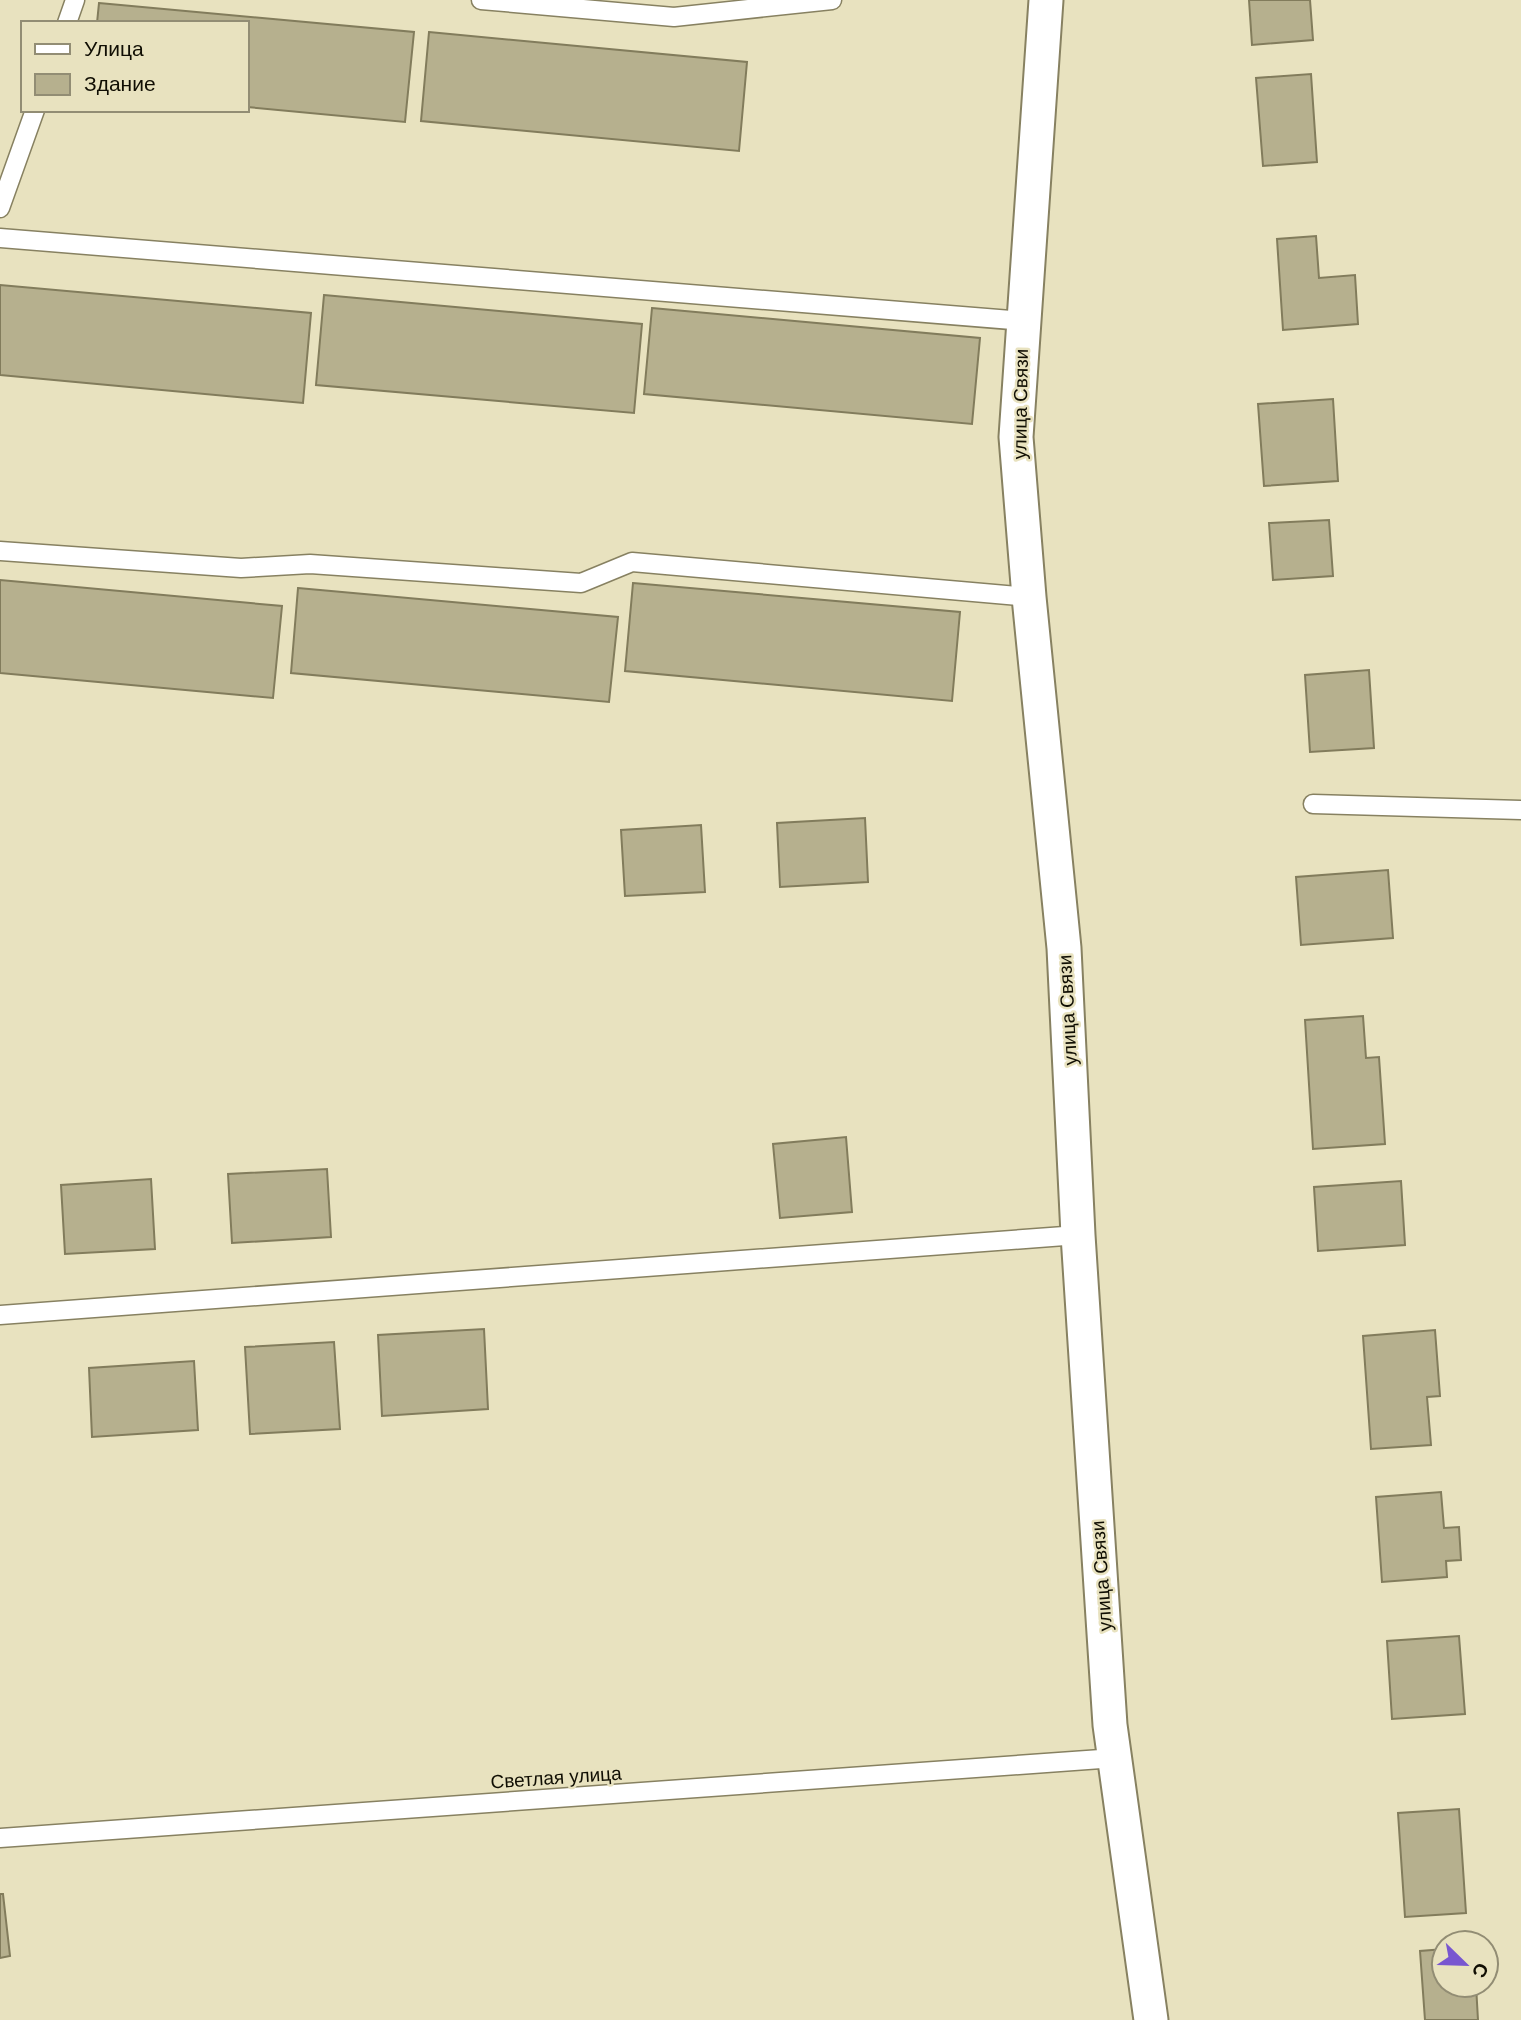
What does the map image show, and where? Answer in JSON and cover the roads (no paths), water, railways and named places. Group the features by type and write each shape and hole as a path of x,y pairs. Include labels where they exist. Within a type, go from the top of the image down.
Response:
{"street":[{"name":"улица Связи","path":"1046,0 1016,437 1064,948 1078,1235 1109,1711 1151,2020"}],"lane":[{"path":"68,21 75,0"},
{"path":"481,0 674,17 832,0"},
{"path":"0,208 34,112"},
{"path":"0,238 1023,320"},
{"path":"0,551 241,568 310,564 581,583 632,562 1029,597"},
{"path":"1313,804 1521,810"},
{"path":"0,1315 1078,1235"},
{"name":"Светлая улица","path":"0,1838 1115,1758"}]}
